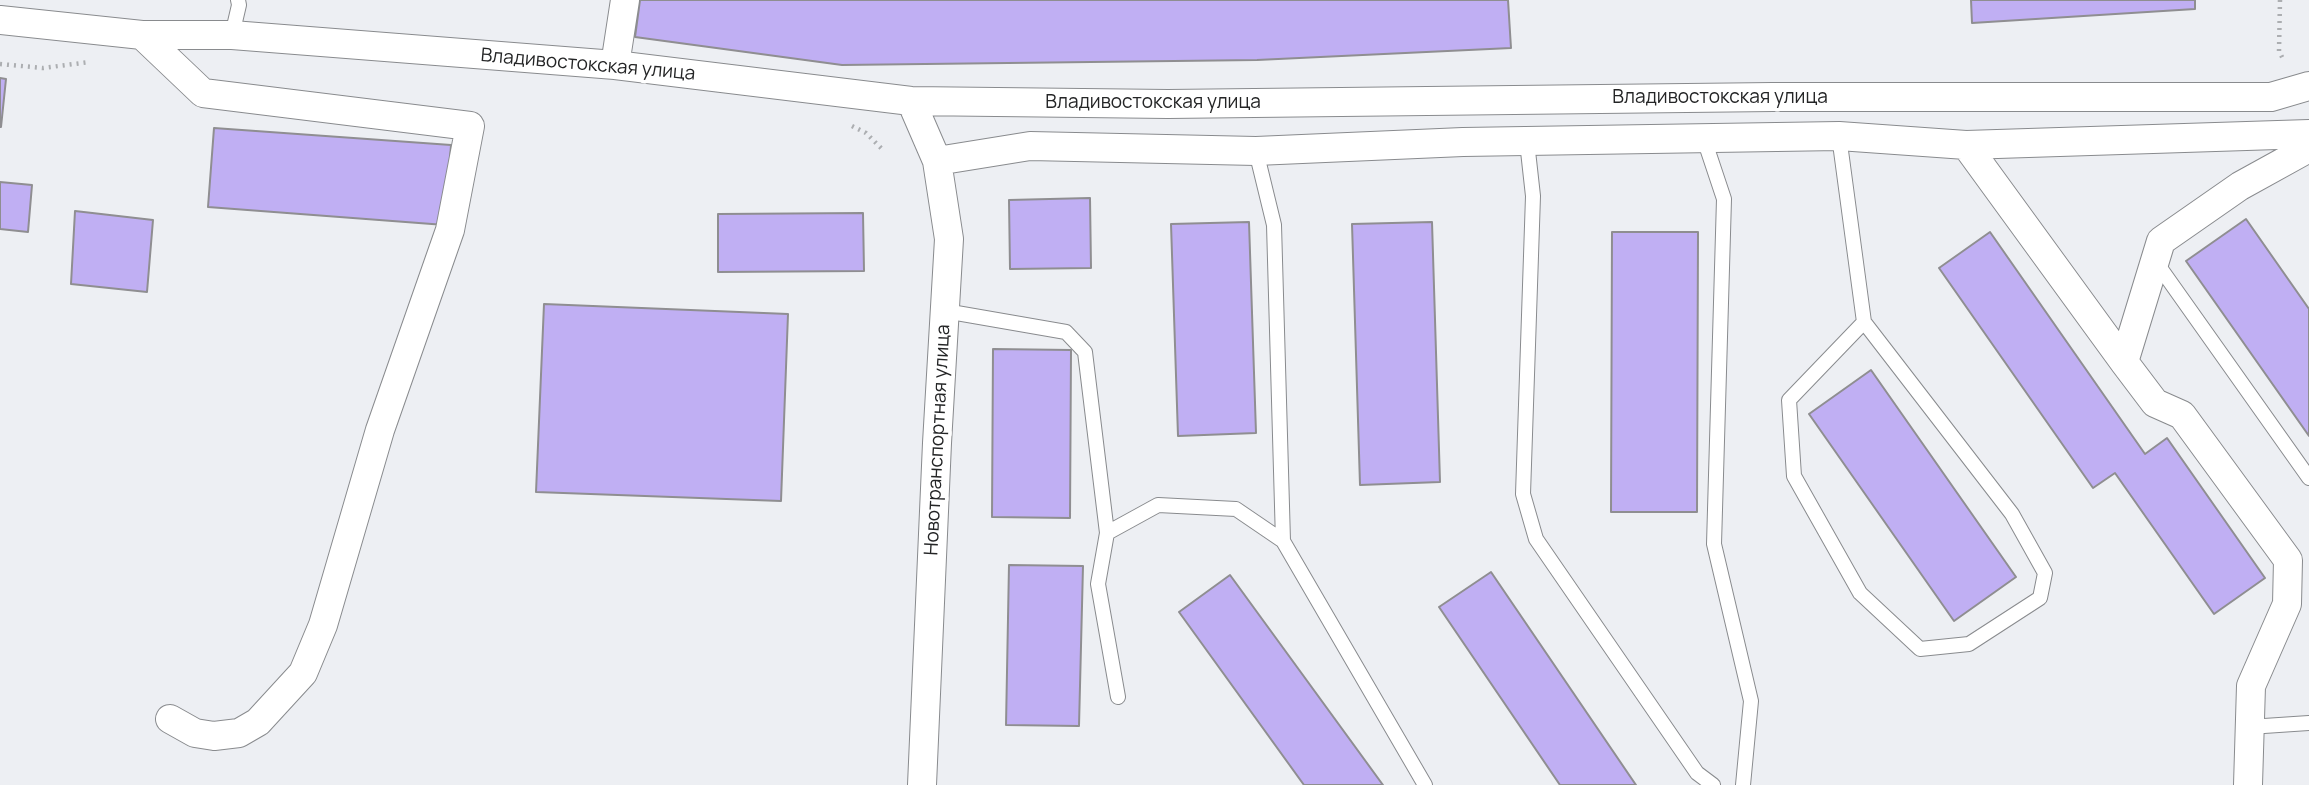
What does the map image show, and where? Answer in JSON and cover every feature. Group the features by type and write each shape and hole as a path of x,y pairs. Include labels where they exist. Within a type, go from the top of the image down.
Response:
{"street":[{"path":"615,65 625,0"},
{"name":"Владивостокская улица","path":"0,20 142,35 232,36 615,65 911,101 1168,104 1773,97 2272,97 2306,87"},
{"path":"142,35 203,93 470,126 450,230 380,430 323,625 303,673 258,722 239,733 214,736 195,733 170,719"},
{"name":"Новотранспортная улица","path":"911,101 937,161 949,239 934,495 922,785"},
{"path":"937,161 1030,146 1256,151 1839,135 1966,145 2309,134"},
{"path":"1966,145 2155,403 2182,415 2288,560 2287,604 2251,686 2248,785"},
{"path":"2124,362 2161,241 2240,186 2309,148"}],"lane":[{"path":"232,36 238,0"},
{"path":"1839,135 1864,322 2012,514 2045,573 2040,598 1969,644 1920,649 1860,593 1794,476 1789,400 1864,322"},
{"path":"1704,139 1724,199 1714,544 1751,701 1743,785"},
{"path":"1527,142 1533,196 1523,494 1536,539 1697,774 1713,785"},
{"path":"1256,151 1274,225 1283,541"},
{"path":"2156,262 2309,478"},
{"path":"945,311 1066,332 1085,352 1107,533 1098,584 1118,697"},
{"path":"1107,533 1158,505 1236,509 1283,541 1425,785"},
{"path":"2249,727 2309,723"}],"path":[{"path":"2280,0 2279,51 2289,71 2306,87"}],"building":[{"path":"640,0 1508,0 1511,48 1257,60 842,65 635,37"},
{"path":"1971,0 2195,0 2195,9 1972,23"},
{"path":"0,78 6,79 1,127 0,127"},
{"path":"214,128 451,145 445,225 208,207"},
{"path":"0,182 32,185 28,232 0,229"},
{"path":"1090,198 1091,268 1010,269 1009,200"},
{"path":"75,211 153,220 147,292 71,284"},
{"path":"863,213 864,271 718,272 718,214"},
{"path":"2246,219 2309,309 2309,436 2186,261"},
{"path":"1249,222 1256,433 1178,436 1171,224"},
{"path":"1432,222 1440,482 1360,485 1352,224"},
{"path":"1612,232 1698,232 1697,512 1611,512"},
{"path":"1990,232 2145,454 2167,438 2265,578 2214,614 2115,473 2093,488 1939,268"},
{"path":"544,304 788,314 781,501 536,492"},
{"path":"993,349 1071,350 1070,518 992,517"},
{"path":"1871,370 2016,577 1954,621 1809,414"},
{"path":"1009,565 1083,566 1079,726 1006,725"},
{"path":"1491,572 1636,785 1560,785 1439,607"},
{"path":"1230,575 1383,785 1304,785 1179,612"}]}
